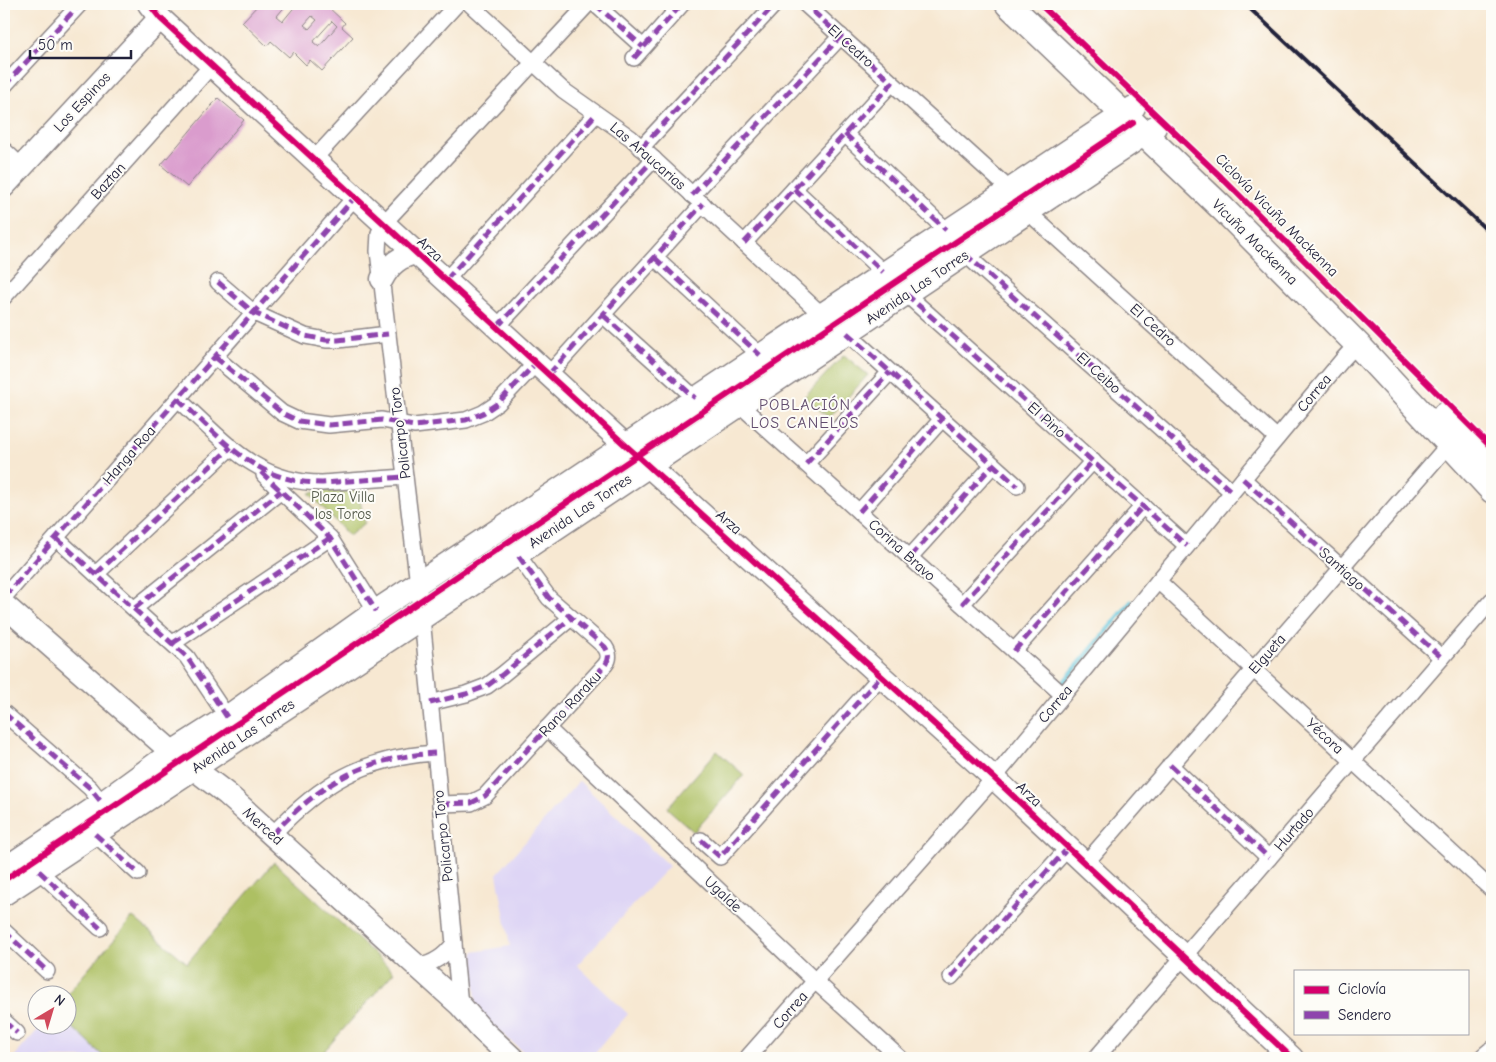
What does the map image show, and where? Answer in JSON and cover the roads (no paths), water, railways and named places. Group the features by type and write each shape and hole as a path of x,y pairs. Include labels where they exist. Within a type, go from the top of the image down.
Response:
{"main road":[{"name":"Vicuña Mackenna","path":"1008,4 1129,110"},
{"name":"Vicuña Mackenna","path":"1027,4 1223,209 1357,344 1492,490"},
{"name":"Arza","path":"156,9 212,65 542,369 994,778 1292,1058"},
{"name":"Los Espinos","path":"4,186 156,9"},
{"name":"Avenida Las Torres","path":"4,868 102,803 172,752 227,717 376,611 1129,110"},
{"name":"Vicuña Mackenna","path":"1150,131 1238,206 1492,463"},
{"name":"Avenida Las Torres","path":"4,894 422,618 1150,131"},
{"path":"382,279 386,271 398,259 417,253"},
{"name":"Merced","path":"4,605 172,752 227,794 418,966 460,1005 481,1029 512,1058"},
{"path":"1486,1058 1492,1053"}],"street":[{"path":"4,86 80,4"},
{"path":"314,159 457,4"},
{"name":"Las Araucarias","path":"470,4 562,90 615,126 654,159 821,314"},
{"name":"Policarpo Toro","path":"460,1005 422,618 388,334 378,241 379,233 384,223 588,4"},
{"path":"595,4 638,53 682,4"},
{"path":"641,148 775,4"},
{"name":"El Cedro","path":"805,4 1009,189"},
{"path":"215,357 274,407 299,421 329,425 382,420 414,426 475,418 491,409 542,369 603,315 655,258 698,200 841,36"},
{"name":"Baztan","path":"4,297 212,65"},
{"path":"744,243 892,83"},
{"path":"446,280 596,114"},
{"path":"845,134 946,230"},
{"path":"4,150 22,167"},
{"path":"497,327 654,159"},
{"path":"794,189 883,272"},
{"name":"Hanga Roa","path":"4,597 355,197"},
{"name":"El Cedro","path":"1028,212 1277,438"},
{"name":"El Ceibo","path":"965,254 1232,492"},
{"path":"655,258 760,355"},
{"path":"218,282 254,313 296,333 314,339 338,340 388,334"},
{"name":"El Pino","path":"906,294 1187,546"},
{"path":"603,315 695,398"},
{"path":"846,334 1018,486"},
{"name":"Correa","path":"756,1055 815,981 994,778 1357,344"},
{"path":"806,464 890,372"},
{"path":"178,399 281,491 330,538 376,611"},
{"name":"Corina Bravo","path":"740,405 1063,695"},
{"path":"859,512 942,419"},
{"name":"Elgueta","path":"1085,864 1449,444"},
{"path":"96,574 231,447"},
{"path":"962,604 1093,461"},
{"path":"251,464 282,478 308,483 405,477"},
{"path":"910,557 994,465"},
{"name":"Santiago","path":"1243,479 1442,658"},
{"path":"135,608 281,491"},
{"path":"1014,651 1143,506"},
{"path":"56,538 187,657 227,717"},
{"path":"173,643 330,538"},
{"name":"Rano Raraku","path":"440,804 471,803 480,800 605,665 608,659 607,651 544,593 517,554"},
{"name":"Yécora","path":"1158,581 1492,890"},
{"name":"Hurtado","path":"1096,1058 1492,600"},
{"path":"430,703 466,694 487,686 571,618"},
{"path":"701,840 720,857 881,676"},
{"path":"5,716 90,788 102,803"},
{"name":"Ugalde","path":"547,728 815,981 900,1058"},
{"path":"272,835 310,798 348,774 384,761 435,752"},
{"path":"1170,765 1269,858"},
{"path":"95,834 138,872"},
{"path":"951,977 1068,848"},
{"path":"39,871 100,928"},
{"path":"4,931 47,971"},
{"path":"418,966 437,960 454,943"},
{"path":"4,1021 17,1033"}],"waterway":[{"path":"1063,683 1131,602"}],"railway":[{"path":"1245,4 1492,235"}],"district":[{"name":"POBLACIÓN LOS CANELOS","path":"805,413"}],"park label":[{"name":"Plaza Villa los Toros","path":"343,506"}]}
